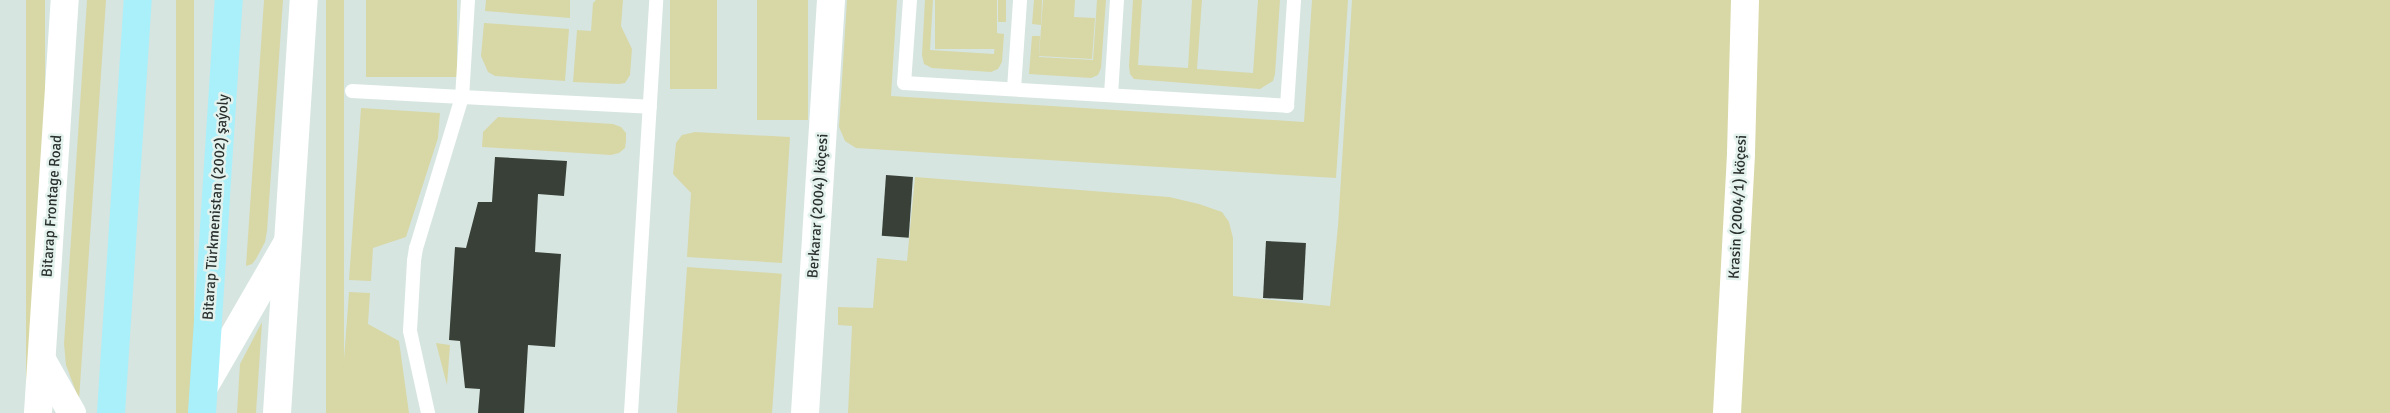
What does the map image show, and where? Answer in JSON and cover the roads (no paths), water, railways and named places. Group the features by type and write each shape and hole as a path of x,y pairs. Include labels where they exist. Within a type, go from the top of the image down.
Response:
{"main road":[{"path":"111,413 138,0"},
{"name":"Bitarap Türkmenistan (2002) şaýoly","path":"203,400 230,0"}],"street":[{"name":"Bitarap Frontage Road","path":"38,413 65,0"},
{"path":"277,413 304,0"},
{"name":"Berkarar (2004) köçesi","path":"804,413 831,0"},
{"name":"Krasin (2004/1) köçesi","path":"1727,413 1741,153 1745,0"},
{"path":"203,400 288,240"},
{"path":"42,360 72,413"}],"lane":[{"path":"428,413 410,332 414,261 416,248 462,97 468,0"},
{"path":"631,413 656,0"},
{"path":"910,0 904,83 1288,106 1294,0"},
{"path":"1014,89 1020,0"},
{"path":"1111,96 1117,0"},
{"path":"352,91 650,108"}]}
